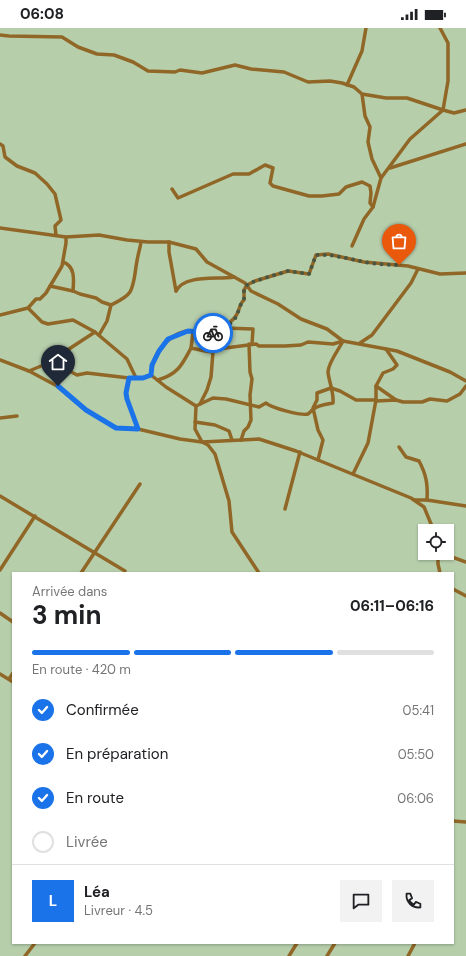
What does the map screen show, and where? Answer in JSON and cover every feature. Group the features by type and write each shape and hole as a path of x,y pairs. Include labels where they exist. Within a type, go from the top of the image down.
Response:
{"street":[{"path":"347,85 362,50 366,28"},
{"path":"352,246 364,219 373,207 381,178 390,168 410,139 443,110 448,81 448,43 440,28"},
{"path":"0,35 62,37 78,47 97,54 114,55 133,62 148,71 175,72 180,70 202,73 235,65 251,69 284,72 308,82 330,81 354,87 362,94 386,98 407,98 454,113 466,110"},
{"path":"362,94 365,116 370,127 368,142 372,159 381,178"},
{"path":"0,144 3,146 5,157 17,166 35,173 55,194 61,220 55,226 56,235"},
{"path":"390,168 466,144"},
{"path":"172,189 178,198 233,174 249,174 265,165 273,168 270,183 273,186 309,196 339,194 346,187 362,182 370,186 372,193 370,203 373,207"},
{"path":"0,228 66,237 99,235 141,242 169,242 196,248 207,262 245,283 251,291 278,304 301,319 327,329 343,341"},
{"path":"0,315 28,308 36,299 40,299 46,293 60,270 63,262 66,237"},
{"path":"99,335 107,321 111,305 125,297 130,292 136,271 137,259 140,253 141,242"},
{"path":"169,242 176,291 179,286 194,280 235,277"},
{"path":"218,349 221,333 224,328 233,321 237,314 240,304 244,300 244,290 247,285 255,281 288,271 309,274 316,255 328,254 352,260 408,266 440,274 466,273"},
{"path":"63,262 68,263 72,268 74,291"},
{"path":"360,343 372,335 410,284 418,269"},
{"path":"50,286 74,291 96,298 111,305"},
{"path":"28,308 42,322 48,324 73,320 95,332 127,359 136,378"},
{"path":"224,328 253,329 250,344 250,372 252,380 250,395 252,405 251,420 248,427 244,431 241,440"},
{"path":"151,375 152,365 159,351 168,339 188,331 221,333"},
{"path":"28,371 46,364 95,332"},
{"path":"158,380 169,377 182,365 191,348 193,332"},
{"path":"313,408 333,403 332,388 328,370 343,341"},
{"path":"191,348 213,352 218,349 250,344 269,347 301,345 308,342 333,344 343,341 397,351 424,361 466,380"},
{"path":"352,474 368,443 376,401 376,386 383,373 393,369 397,365 386,349"},
{"path":"213,352 211,377 207,390 198,405 195,429 202,442 215,454 229,501 232,532 258,572"},
{"path":"0,360 28,371 58,386 86,410 116,428 138,429 180,439 202,442 259,439 300,452 414,500 424,507 431,524"},
{"path":"46,364 60,366 77,375 87,374 129,378 143,378 151,375"},
{"path":"151,375 166,387 198,405"},
{"path":"129,378 126,393 127,399 138,429"},
{"path":"376,386 396,400"},
{"path":"198,405 213,398 226,399 259,407 266,403 267,405 278,410 303,415 309,414 313,408 317,400 317,393 332,388 356,400 396,400 403,402 422,402 430,399 447,400 460,394 466,386"},
{"path":"313,408 318,430 323,440 318,460"},
{"path":"0,418 17,416"},
{"path":"195,422 215,425 229,431 232,440"},
{"path":"399,448 406,457 419,461 425,473 428,491 427,500"},
{"path":"285,509 300,452"},
{"path":"82,572 140,484"},
{"path":"0,496 125,571"},
{"path":"414,500 427,500 466,506"},
{"path":"0,570 35,516"},
{"path":"454,558 466,562"},
{"path":"438,560 440,572"},
{"path":"454,590 466,596"},
{"path":"0,613 12,621"},
{"path":"0,674 12,681"},
{"path":"9,679 12,674"},
{"path":"454,821 466,822"},
{"path":"25,956 34,944"},
{"path":"289,956 296,944"},
{"path":"327,956 334,944"},
{"path":"408,956 414,944"}],"way so far":[{"path":"213,333 221,333 225,326 233,321 240,304 244,300 244,290 247,285 255,281 288,271 309,274 316,255 328,254 364,262 399,265"}],"route":[{"path":"58,386 86,410 116,428 138,429 127,399 126,393 129,378 143,378 151,375 152,365 159,351 168,339 188,331 213,333"}]}
